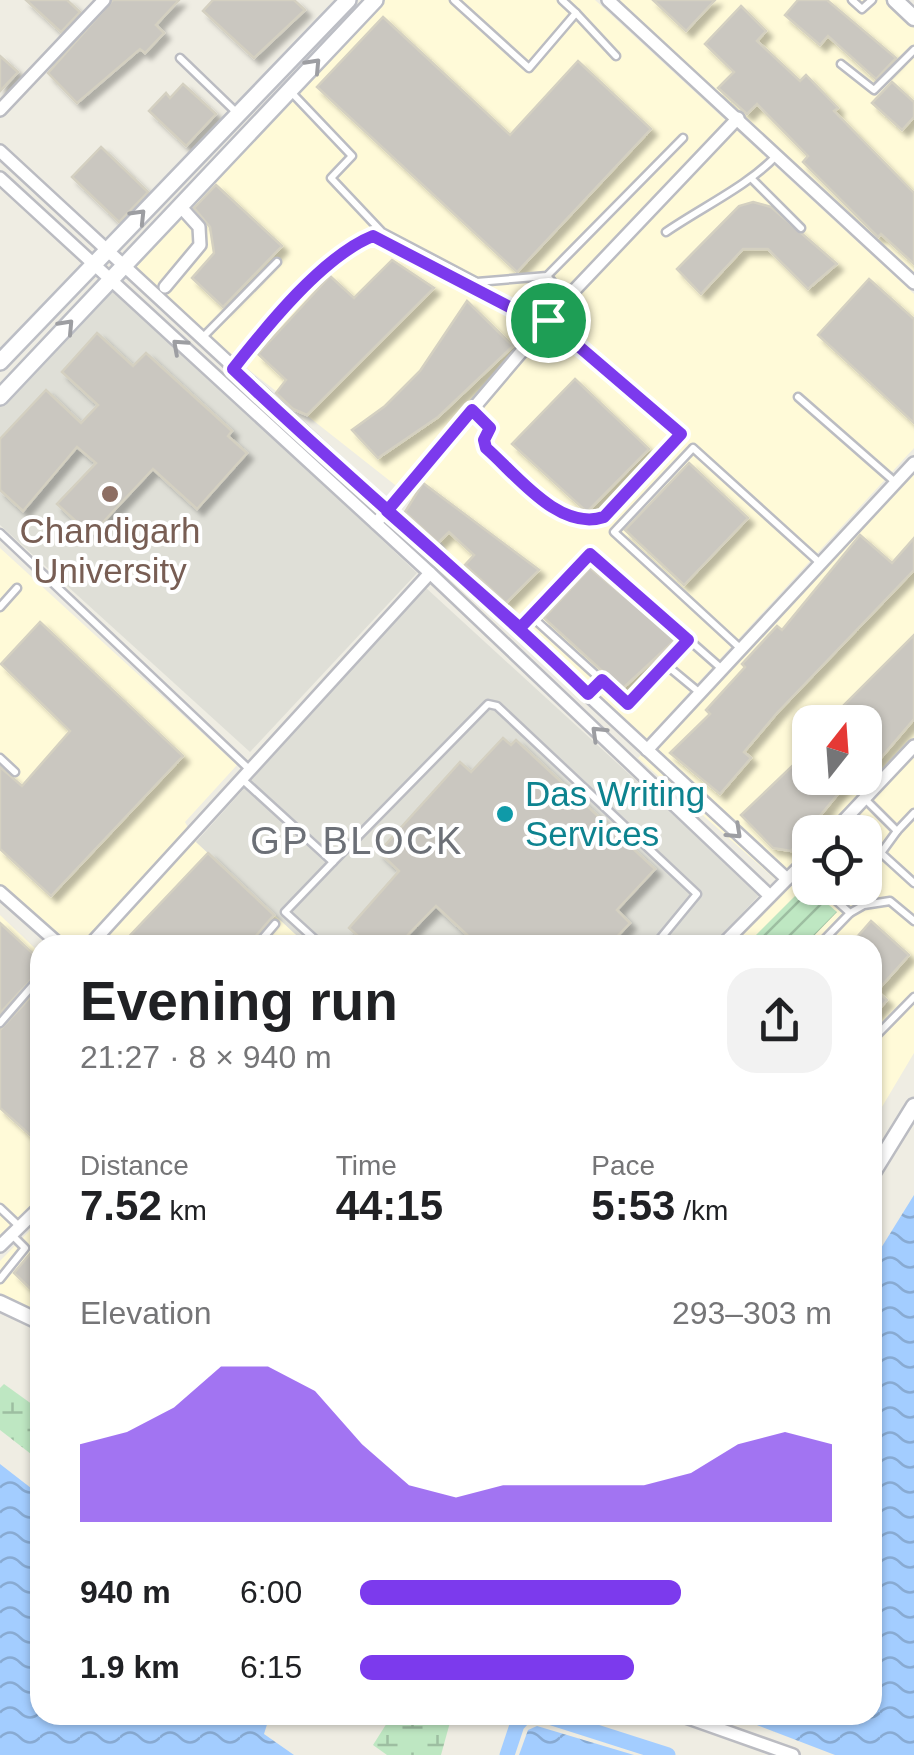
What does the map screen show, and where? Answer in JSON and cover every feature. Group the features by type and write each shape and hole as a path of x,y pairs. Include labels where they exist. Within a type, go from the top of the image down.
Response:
{"main road":[{"path":"0,362 348,0"},
{"path":"0,397 375,0"}],"street":[{"path":"0,110 104,0"},
{"path":"608,0 914,283"},
{"path":"895,0 914,18"},
{"path":"376,523 567,298 738,118"},
{"path":"0,151 787,879"},
{"path":"0,178 108,282 376,523 770,896"},
{"path":"165,286 200,246 199,227 180,206"},
{"path":"647,750 914,463"},
{"path":"99,935 430,574"},
{"path":"849,815 914,746"},
{"path":"732,935 792,876"},
{"path":"1,895 48,935"},
{"path":"882,1158 914,1106"},
{"path":"0,1246 30,1217"},
{"path":"0,1303 30,1315"},
{"path":"708,1725 793,1755"}],"lane":[{"path":"454,0 529,68 576,14"},
{"path":"562,0 616,56"},
{"path":"852,0 862,9 872,0"},
{"path":"841,64 874,90 914,50"},
{"path":"180,58 237,113"},
{"path":"289,90 352,156 330,178 382,232 477,282 547,276 683,138"},
{"path":"666,232 737,184 754,180 777,155"},
{"path":"754,180 802,228"},
{"path":"233,369 299,293 360,241 373,236 546,323 681,434 604,517 585,520 560,514 486,448 484,440 490,428 472,410"},
{"path":"202,339 278,262"},
{"path":"547,276 567,298"},
{"path":"798,397 896,482"},
{"path":"741,650 614,532 627,518 695,448 822,564"},
{"path":"0,533 334,862"},
{"path":"520,628 590,554 723,670"},
{"path":"0,608 18,588"},
{"path":"532,616 628,704 688,640"},
{"path":"665,664 700,694"},
{"path":"588,694 602,680"},
{"path":"311,935 285,912 492,704 697,894 663,935"},
{"path":"0,758 16,772"},
{"path":"865,799 897,830"},
{"path":"914,813 881,853 914,882"},
{"path":"829,935 864,905 890,902 914,921"},
{"path":"841,905 850,913"},
{"path":"266,935 275,924"},
{"path":"0,1023 30,988"},
{"path":"882,1030 914,997"},
{"path":"0,1208 25,1248 0,1279"}],"shaded area":[{"path":"384,0 595,0 914,294 914,448 637,749 509,633 404,492 126,273"},
{"path":"614,0 892,0 914,21 914,279"},
{"path":"109,282 417,573 250,752 0,525 0,407"},
{"path":"914,469 914,1053 882,1107 882,935 741,935 784,887 638,758"},
{"path":"0,548 237,765 185,822 196,842 296,935 45,935 0,892"},
{"path":"425,587 760,894 722,935 296,935 196,842"},
{"path":"0,915 30,944 30,1214 0,1246"},
{"path":"30,1230 30,1310 0,1293 0,1261"}],"green space":[{"path":"792,899 792,905 829,905 837,912 815,935 756,935"},
{"path":"4,1384 30,1403 30,1453 0,1430 0,1388"},
{"path":"386,1725 449,1725 441,1755 387,1755 373,1745"}],"water":[{"path":"914,1195 914,1755 835,1755 757,1725 882,1725 882,1247"},
{"path":"0,1464 30,1487 30,1725 267,1725 264,1734 294,1755 0,1755"},
{"path":"537,1726 634,1755 519,1755 528,1730"}],"building":[{"path":"26,0 67,0 80,12 61,32"},
{"path":"113,0 179,0 156,25 164,33 145,53 140,49 77,103 48,73"},
{"path":"213,0 294,0 305,10 254,58 203,11"},
{"path":"653,0 715,0 686,31"},
{"path":"798,0 827,0 896,58 876,79 828,36 820,45 785,15"},
{"path":"741,6 766,31 757,41 800,81 806,75 838,108 834,111 914,193 914,264 881,234 878,237 803,162 808,156 757,104 747,114 718,88 734,72 705,44"},
{"path":"383,17 510,135 578,61 651,129 517,272 317,87"},
{"path":"0,56 18,72 0,91"},
{"path":"892,82 914,102 914,117 902,130 872,103"},
{"path":"183,84 216,114 186,146 149,111 166,93 170,98"},
{"path":"101,147 148,192 119,222 72,177"},
{"path":"216,185 282,246 223,307 192,278 214,253 210,227 194,208"},
{"path":"753,202 771,207 837,264 808,289 768,249 743,249 701,294 677,269 739,206"},
{"path":"392,260 434,288 307,415 293,409 276,393 286,380 258,354 330,276 354,298"},
{"path":"869,279 914,319 914,423 818,335"},
{"path":"467,301 513,346 438,417 378,458 352,430 385,406 420,371"},
{"path":"97,333 133,366 146,353 232,431 228,436 247,453 197,509 153,469 91,535 57,504 96,463 77,447 23,511 0,490 0,439 46,390 81,423 98,405 62,372"},
{"path":"575,379 649,449 587,512 512,444"},
{"path":"689,463 748,518 684,585 625,530"},
{"path":"423,483 539,570 506,603 465,565 474,555 449,532 438,543 405,512"},
{"path":"860,535 892,563 914,538 914,570 777,713 744,752 751,758 720,794 670,753 710,714 706,710 745,667 742,664 777,626 782,630"},
{"path":"590,568 676,639 622,689 544,618"},
{"path":"40,622 183,756 51,896 0,849 0,767 22,786 70,731 1,664"},
{"path":"914,635 914,719 882,756 882,705 844,705"},
{"name":"Das Writing Services","path":"503,738 511,745 516,740 655,869 617,910 630,923 619,935 467,935 436,906 408,935 357,935 349,928 399,871 379,852 460,762 471,772"},
{"path":"792,766 792,795 837,795 821,815 792,815 791,851 773,848 741,815"},
{"path":"208,853 274,915 257,935 130,935"},
{"path":"871,921 909,955 882,985 882,935 859,935"},
{"path":"0,923 30,951 30,981 0,1013"},
{"path":"30,998 30,1135 0,1108 0,1030"},
{"path":"30,1254 30,1288 14,1273"}],"waterway":[{"path":"507,1755 517,1725"},
{"path":"574,1725 668,1755"}],"place":[{"name":"Chandigarh University","path":"110,494"},
{"name":"Das Writing Services","path":"505,814"}],"district":[{"name":"GP BLOCK","path":"357,841"}],"route":[{"path":"548,320 544,325 373,236 360,241 299,293 233,369 387,511 520,628 588,694 602,680 628,704 688,640 590,554 520,628 454,570 387,511 472,410 490,428 484,440 486,448 560,514 585,520 604,517 681,434 548,320"}]}
